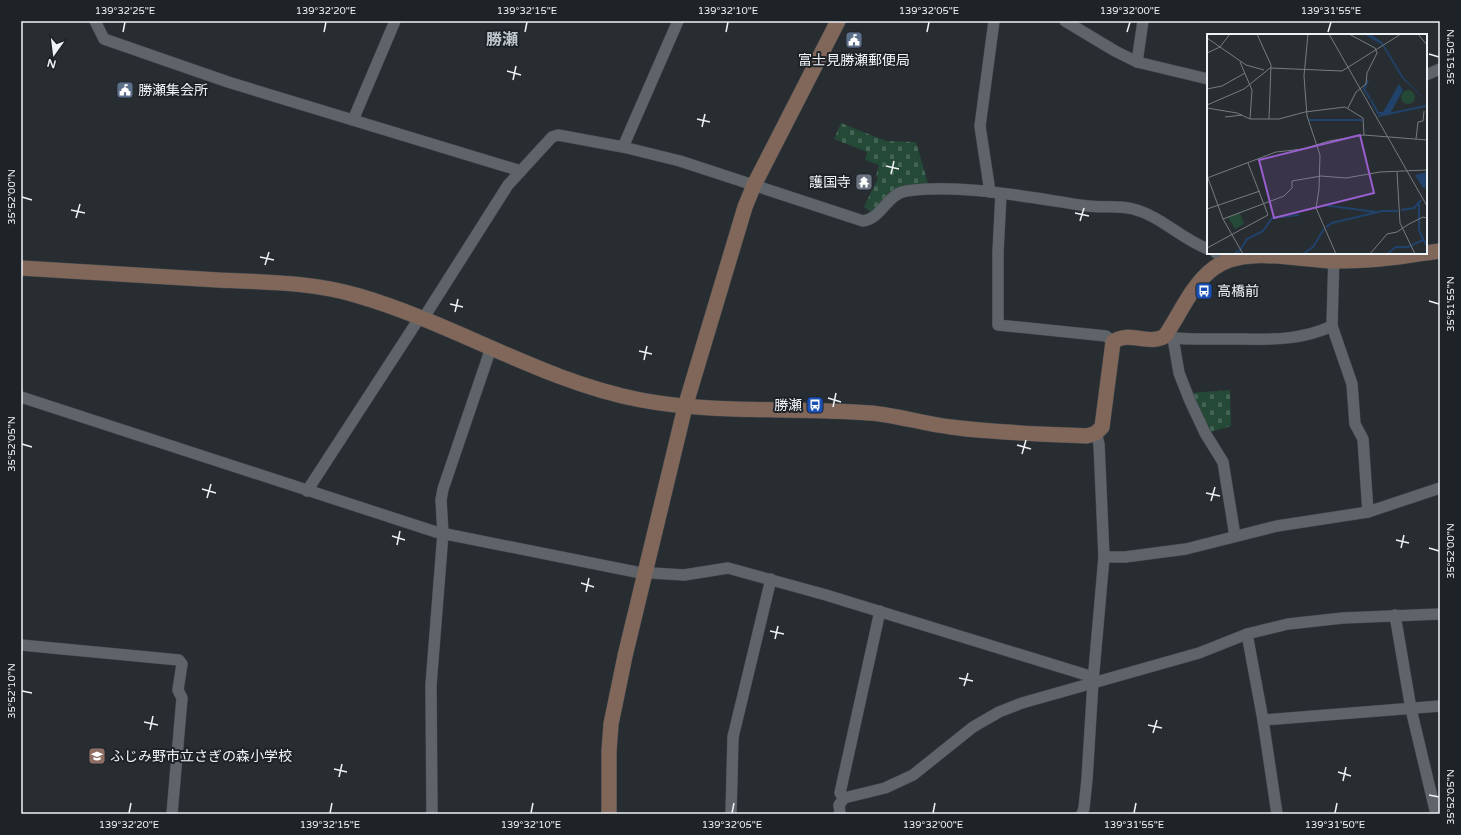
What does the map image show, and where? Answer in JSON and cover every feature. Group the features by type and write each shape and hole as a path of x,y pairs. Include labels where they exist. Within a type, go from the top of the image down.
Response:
{"street":[{"path":"95,21 104,39 228,82 521,171"},
{"path":"353,120 395,21"},
{"path":"623,146 678,21"},
{"path":"609,814 609,751 612,724 644,572 685,407 738,229 754,185 838,21"},
{"path":"994,21 980,126 995,193 998,252 998,325 1106,336 1113,342"},
{"path":"1065,21 1115,51 1137,62 1207,79"},
{"path":"1137,62 1143,21"},
{"path":"1427,75 1440,69"},
{"path":"307,491 508,185 552,137 558,134 623,146 680,161 863,221 871,220 894,196 905,191 938,190 995,193 1090,206 1115,206 1134,209 1151,216 1193,244 1207,249"},
{"path":"1427,253 1440,251"},
{"path":"1235,536 1223,462 1205,433 1190,401 1179,373 1169,337 1202,280 1214,268 1221,257 1334,257 1371,261 1418,254"},
{"path":"1334,257 1332,326 1352,384 1355,424 1363,439 1368,512"},
{"path":"21,268 312,286 359,296 421,318 492,348 602,391 685,407 859,412 980,431 1087,436 1096,433 1102,427 1103,422 1113,342"},
{"path":"1113,342 1121,337 1158,340 1169,337 1284,340 1317,333 1332,326"},
{"path":"432,814 431,686 442,533 443,489 492,348"},
{"path":"21,397 307,491 442,533 636,572 664,575 684,575 728,568 880,611 1093,679"},
{"path":"1082,814 1087,779 1093,679 1104,557 1100,444 1096,433"},
{"path":"1104,557 1124,557 1186,549 1277,526 1368,512 1440,488"},
{"path":"731,814 733,737 770,579"},
{"path":"844,798 840,793 880,611"},
{"path":"840,814 839,805 844,798 885,788 913,775 973,727 999,712 1093,679 1199,653 1247,634 1288,624 1395,615 1440,614"},
{"path":"1395,615 1411,709 1436,814"},
{"path":"1247,634 1263,720 1277,814"},
{"path":"21,645 179,660 182,664 178,690 182,698 172,814"},
{"path":"1263,720 1440,706"}],"green space":[{"path":"841,123 886,141 916,142 929,187 899,189 873,213 864,207 878,178 876,176 879,165 865,160 867,152 834,139"},
{"path":"1230,390 1231,426 1207,433 1190,393"}],"place":[{"name":"富士見勝瀬郵便局","path":"854,40"},
{"name":"勝瀬集会所","path":"125,90"},
{"name":"護国寺","path":"864,182"},
{"name":"高橋前","path":"1204,291"},
{"name":"勝瀬","path":"815,405"},
{"name":"ふじみ野市立さぎの森小学校","path":"97,756"}],"district":[{"name":"勝瀬","path":"502,39"}]}
